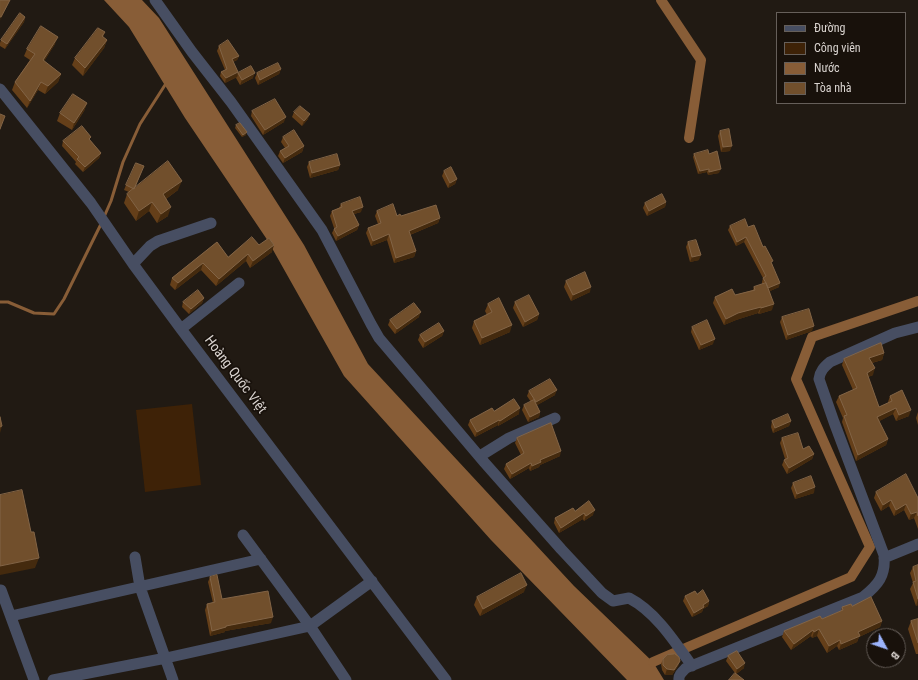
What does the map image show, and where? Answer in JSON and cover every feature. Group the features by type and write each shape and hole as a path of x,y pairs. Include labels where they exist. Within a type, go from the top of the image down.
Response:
{"street":[{"path":"155,0 322,230 379,338 484,462 602,593 613,601 629,598 636,603 657,621 692,666"},
{"name":"Hoàng Quốc Việt","path":"0,89 91,202 133,264 181,329 446,680"},
{"path":"133,264 150,246 158,241 211,223"},
{"path":"181,329 239,283"},
{"path":"679,680 678,678 682,672 692,666 863,597 875,587 885,567 884,558 819,379 820,373 830,362 895,333 918,327"},
{"path":"480,456 515,435 555,418"},
{"path":"243,535 310,626 346,680"},
{"path":"884,558 918,544"},
{"path":"134,557 140,587 174,680"},
{"path":"11,616 261,559"},
{"path":"53,680 166,658 310,626 372,581"},
{"path":"1,590 34,680"}],"green space":[{"path":"192,404 201,485 145,492 136,410"}],"water":[{"path":"104,0 142,0 159,18 304,245 368,364 574,586 653,662 664,680 627,680 491,540 344,376 268,241 185,118 129,27"}],"building":[{"path":"0,0 10,0 1,17 0,17"},
{"path":"20,13 25,17 7,44 1,40"},
{"path":"41,26 58,37 43,60 61,74 48,86 41,82 30,101 15,82 35,54 27,49"},
{"path":"98,28 105,32 102,36 107,40 85,68 75,58"},
{"path":"228,40 239,56 232,59 238,72 226,78 221,72 227,69 219,46"},
{"path":"278,63 281,69 260,80 257,73"},
{"path":"251,66 255,73 242,80 238,73"},
{"path":"73,94 87,103 74,123 60,113"},
{"path":"275,99 286,117 265,130 252,111"},
{"path":"300,106 310,114 304,121 294,112"},
{"path":"0,114 5,116 0,129"},
{"path":"240,123 247,132 243,135 236,125"},
{"path":"82,126 91,137 89,139 101,153 85,167 77,159 79,157 63,141"},
{"path":"729,129 732,146 723,147 720,131"},
{"path":"294,130 304,146 285,158 280,151 289,146 283,137"},
{"path":"708,150 709,154 717,151 721,169 709,172 709,169 700,171 694,154"},
{"path":"337,154 340,165 312,173 309,162"},
{"path":"168,161 182,181 163,194 171,207 161,214 152,202 139,211 127,194"},
{"path":"136,163 144,166 134,189 126,185"},
{"path":"451,167 457,179 450,183 444,171"},
{"path":"662,194 666,202 649,211 645,203"},
{"path":"360,197 363,207 352,211 359,225 338,236 334,229 337,227 332,211 342,207 341,204"},
{"path":"393,204 397,216 436,205 440,218 409,231 416,251 396,258 389,234 373,241 368,228 381,223 377,211"},
{"path":"745,219 748,227 754,225 763,247 765,246 773,261 771,262 780,283 768,288 763,278 766,276 746,237 737,242 730,226"},
{"path":"252,237 259,245 269,238 274,245 253,261 248,254 219,279 203,263 178,283 172,278 217,242 228,257"},
{"path":"696,240 701,255 692,257 688,242"},
{"path":"585,272 591,287 573,295 566,281"},
{"path":"766,283 774,304 738,313 726,319 715,297 732,289 735,295 755,290 754,287"},
{"path":"198,290 204,298 191,309 183,302"},
{"path":"529,295 539,314 525,322 515,302"},
{"path":"499,298 512,325 482,338 474,321 492,312 488,304"},
{"path":"414,303 421,312 397,329 390,320"},
{"path":"809,309 814,326 788,335 782,317"},
{"path":"707,320 715,339 701,345 692,327"},
{"path":"439,323 444,331 425,342 420,335"},
{"path":"881,343 884,353 869,358 875,368 867,373 879,407 892,401 890,396 902,390 911,410 899,415 896,408 877,417 888,439 858,455 844,416 847,415 839,396 857,388 844,359"},
{"path":"550,379 557,390 536,402 529,391"},
{"path":"514,399 520,408 500,421 499,420 477,432 470,420 492,408 494,411"},
{"path":"534,400 540,412 530,417 524,405"},
{"path":"788,414 791,421 775,428 772,421"},
{"path":"551,423 561,451 540,460 541,462 532,466 531,463 512,474 506,464 524,453 517,438"},
{"path":"798,433 803,449 809,446 814,454 789,468 784,460 788,458 782,438"},
{"path":"906,474 918,498 918,516 917,512 911,514 906,504 896,510 891,500 883,505 876,492"},
{"path":"811,476 815,487 797,494 793,483"},
{"path":"22,490 31,532 34,532 39,558 0,566 0,495"},
{"path":"589,501 595,510 586,516 584,513 561,528 555,518 573,508 575,511"},
{"path":"918,565 918,599 913,582 916,581 913,567"},
{"path":"521,573 527,585 483,609 477,597"},
{"path":"217,575 222,599 268,591 273,617 226,626 212,631 207,604 215,602 210,577"},
{"path":"703,590 709,601 703,605 704,607 694,613 685,596 695,591 697,594"},
{"path":"871,597 882,621 858,632 860,636 841,644 840,640 829,646 819,629 814,632 813,630 794,644 784,631 820,616 822,619 843,610 842,607 851,604 852,606"},
{"path":"918,619 918,643 911,621"},
{"path":"737,651 745,663 737,669 728,656"},
{"path":"675,654 679,657 680,661 674,670 667,669 663,665 663,659 667,655"},
{"path":"735,673 744,680 729,680"}],"waterway":[{"path":"661,0 701,60 689,138"},
{"path":"104,217 111,201 123,162 140,124 165,85"},
{"path":"0,302 8,302 34,313 54,314 64,299 102,222"},
{"path":"653,662 851,577 870,547 796,379 812,337 918,301"}]}
